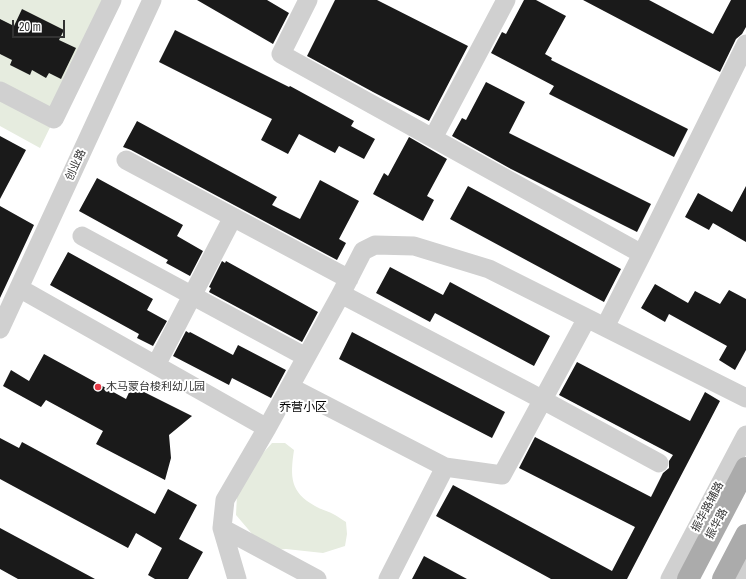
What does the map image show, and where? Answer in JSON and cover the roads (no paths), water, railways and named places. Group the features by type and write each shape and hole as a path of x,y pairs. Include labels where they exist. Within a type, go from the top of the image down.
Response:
{"main road":[{"name":"振华路","path":"688,579 746,468"},
{"path":"723,579 746,535"}],"street":[{"path":"0,91 54,119 112,0"},
{"name":"创业路","path":"0,330 152,0"},
{"path":"308,0 281,54 642,254"},
{"path":"433,138 506,0"},
{"path":"605,327 746,44"},
{"path":"126,160 233,217 345,286 542,400 659,463"},
{"path":"156,365 233,217"},
{"path":"82,236 306,357"},
{"path":"237,579 222,528 225,500 290,387 363,251 375,244 414,246 490,269 746,398"},
{"path":"19,288 267,428"},
{"path":"290,387 445,468 502,475 587,318"},
{"name":"振华路辅路","path":"670,579 746,435"},
{"path":"388,579 445,468"},
{"path":"222,528 317,579"},
{"path":"740,579 746,567"}],"place":[{"name":"木马蒙台梭利幼儿园","path":"98,387"}],"district":[{"name":"乔营小区","path":"303,408"}]}
